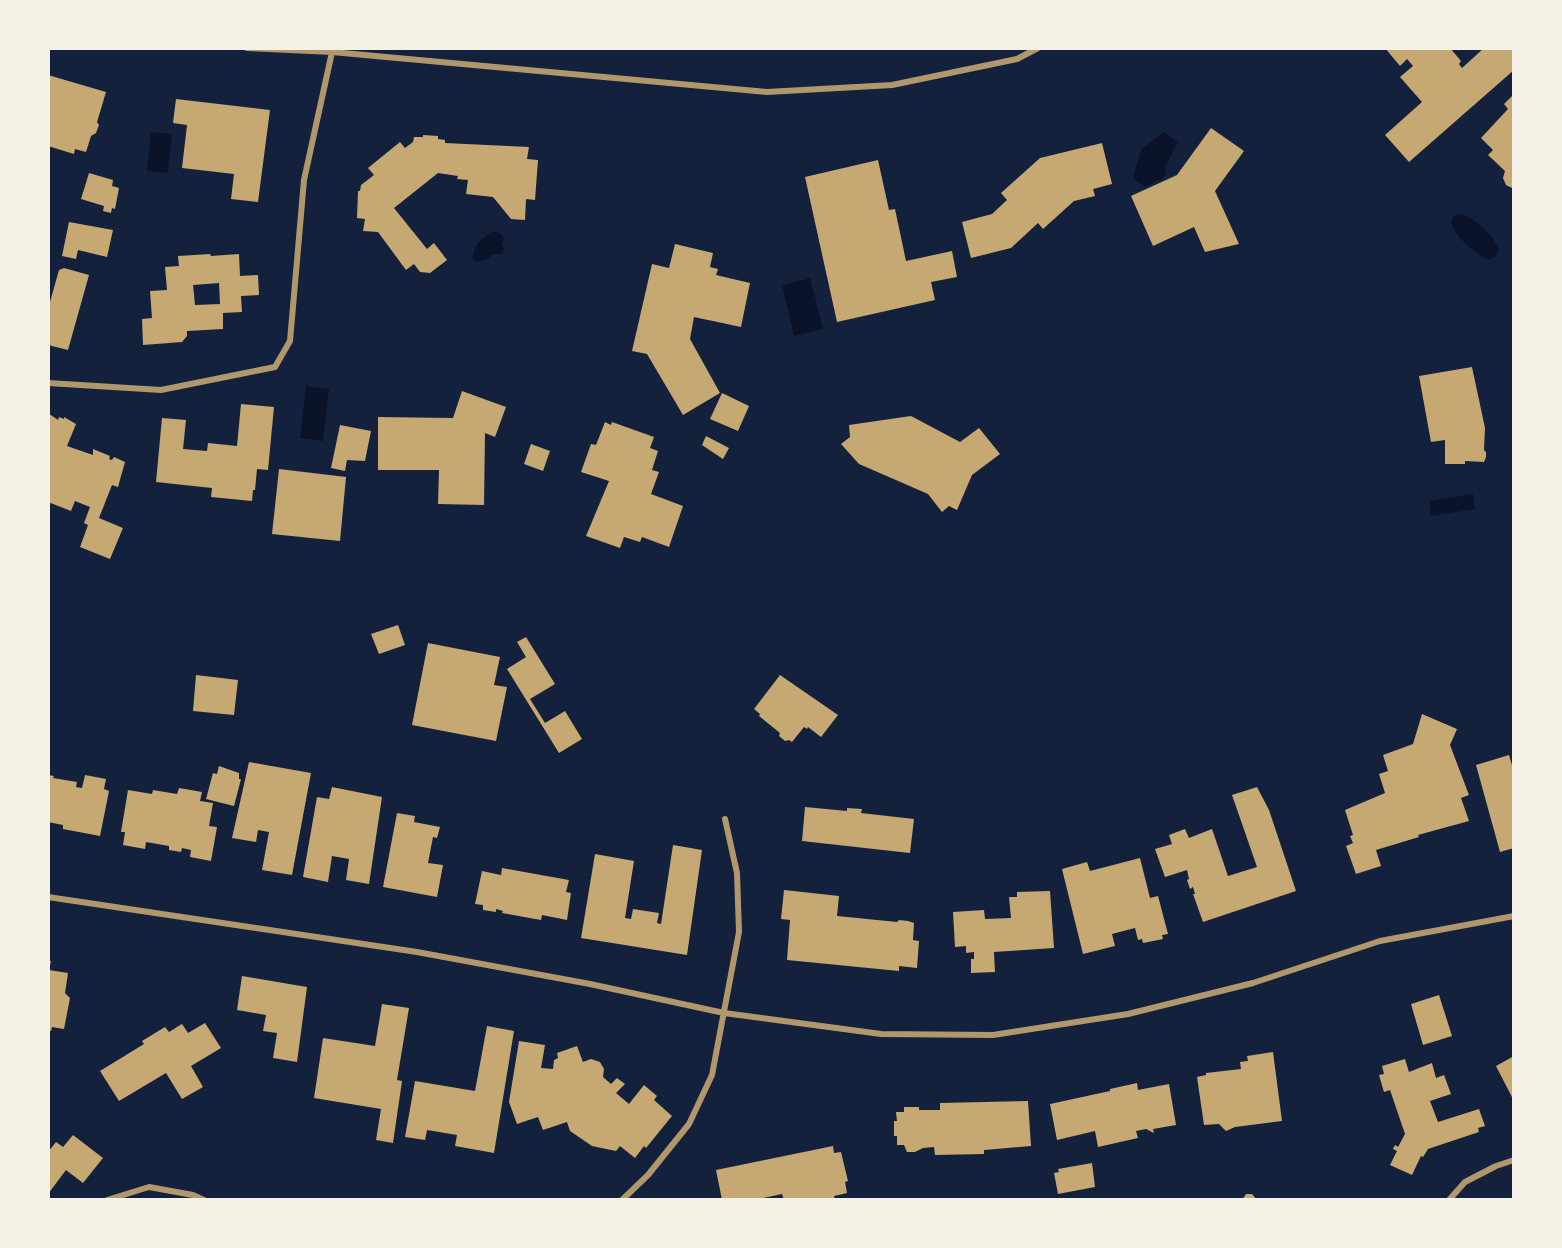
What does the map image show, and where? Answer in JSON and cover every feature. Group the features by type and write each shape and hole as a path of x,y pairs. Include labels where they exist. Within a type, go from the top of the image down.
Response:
{"street":[{"path":"247,48 332,52 767,92 892,85 1017,59 1038,48"},
{"path":"48,383 161,390 275,367 290,341 304,180 332,52"},
{"path":"622,1200 648,1175 689,1124 712,1075 739,932 737,873 725,819"},
{"path":"48,897 417,952 590,984 724,1013 881,1034 993,1035 1128,1014 1253,983 1380,941 1514,916"},
{"path":"1449,1200 1465,1182 1496,1166 1514,1160"},
{"path":"107,1200 149,1187 193,1195 204,1200"}],"water":[{"path":"151,132 172,134 168,173 147,171"},
{"path":"1164,132 1178,142 1165,167 1166,174 1162,179 1145,187 1133,178 1141,150"},
{"path":"1461,214 1478,223 1488,233 1499,249 1496,256 1489,260 1478,254 1461,239 1451,222 1454,216"},
{"path":"495,231 502,234 504,239 502,254 493,254 485,260 476,262 473,254 477,246 482,239"},
{"path":"810,278 823,329 794,336 782,285"},
{"path":"306,386 329,389 323,441 300,438"},
{"path":"1473,494 1475,509 1431,516 1429,501"}],"building":[{"path":"1385,48 1430,48 1432,50 1450,48 1461,61 1459,64 1462,68 1484,48 1514,48 1514,70 1409,162 1385,135 1422,102 1400,77 1413,66 1407,59 1400,66"},
{"path":"48,75 106,92 97,122 99,125 96,133 91,136 86,152 75,149 74,154 48,146"},
{"path":"1514,94 1514,189 1506,185 1503,178 1505,171 1488,155 1493,150 1481,138 1508,109 1504,104"},
{"path":"176,99 270,110 258,202 231,199 234,174 182,168 187,125 173,123"},
{"path":"1211,128 1244,151 1215,191 1239,244 1205,252 1194,227 1153,246 1131,196 1177,175"},
{"path":"423,135 438,136 438,139 445,140 445,143 529,147 527,159 538,160 535,200 526,199 525,220 511,219 493,197 466,194 468,180 438,173 394,208 427,249 434,243 447,260 430,273 420,272 414,264 406,270 378,232 363,231 365,219 357,218 358,191 361,185 374,175 368,168 400,142 405,148 413,142 414,137 423,137"},
{"path":"1102,143 1112,184 1093,189 1095,196 1074,201 1043,229 1038,223 1011,248 971,258 962,222 992,214 1007,200 1001,193 1040,158"},
{"path":"878,160 889,210 895,209 906,261 952,251 957,277 931,282 935,300 837,322 805,177"},
{"path":"89,173 113,180 112,186 119,188 115,209 112,208 111,213 103,211 104,206 81,199"},
{"path":"69,222 113,230 107,257 78,250 76,259 62,256"},
{"path":"675,244 713,253 710,267 718,269 716,275 750,283 741,327 694,317 690,339 720,393 683,415 647,354 632,351 652,264 669,268"},
{"path":"239,254 240,276 258,275 259,295 241,296 242,312 223,313 223,329 187,331 187,336 182,342 143,345 142,319 152,318 150,291 167,290 165,267 179,266 178,256","holes":["219,283 220,304 195,305 193,285"]},
{"path":"64,268 89,275 68,350 48,345 48,309 59,270"},
{"path":"1472,367 1485,428 1486,457 1484,462 1465,461 1465,464 1445,464 1445,440 1431,442 1419,376"},
{"path":"462,391 506,407 495,437 485,433 484,505 438,504 439,470 378,470 378,417 453,418"},
{"path":"722,393 749,406 738,431 710,419"},
{"path":"241,404 274,407 268,470 257,469 252,501 211,497 212,488 156,482 162,418 186,420 183,449 207,451 208,443 237,446"},
{"path":"48,413 58,420 59,417 64,419 64,417 76,424 67,446 93,455 93,449 110,456 109,459 112,460 114,457 125,462 118,487 112,485 99,518 123,528 110,559 80,547 88,525 84,523 90,507 75,501 71,511 48,502"},
{"path":"911,416 960,442 979,428 1000,454 972,475 957,510 949,506 942,512 928,494 859,464 841,444 850,437 849,425"},
{"path":"605,422 611,425 612,422 654,437 650,448 658,451 652,470 659,472 651,494 683,506 669,547 642,537 640,542 624,537 620,548 586,536 609,481 581,472 591,444 596,445"},
{"path":"340,425 371,431 365,461 347,460 345,471 331,468"},
{"path":"706,436 729,448 723,459 702,445"},
{"path":"531,444 550,451 543,471 524,464"},
{"path":"279,469 346,477 340,541 272,534"},
{"path":"398,625 405,645 379,654 371,634"},
{"path":"526,637 555,684 530,699 545,723 565,711 582,739 559,753 507,669 526,657 517,642"},
{"path":"428,643 500,657 494,685 507,687 496,741 412,725"},
{"path":"196,675 238,680 234,715 193,711"},
{"path":"780,675 838,715 821,737 808,727 807,729 804,727 792,742 785,741 779,736 780,733 754,709"},
{"path":"1422,714 1457,729 1450,745 1469,795 1461,798 1469,821 1418,835 1419,837 1376,850 1381,866 1356,874 1346,846 1353,843 1350,836 1353,835 1345,810 1385,793 1379,774 1388,771 1383,755 1413,744"},
{"path":"1509,755 1514,772 1514,848 1500,852 1476,765"},
{"path":"249,762 311,773 292,875 262,870 269,832 258,830 256,842 232,838"},
{"path":"219,766 239,773 239,779 241,779 234,806 206,799 213,773 217,774"},
{"path":"48,775 77,782 76,787 82,788 85,775 106,779 104,789 109,791 100,836 63,829 63,825 48,822"},
{"path":"332,787 382,797 369,884 346,880 349,859 332,856 328,882 303,877 317,797 329,799"},
{"path":"1257,787 1269,810 1296,891 1203,922 1193,894 1195,894 1193,887 1190,889 1187,880 1189,879 1187,870 1165,877 1155,849 1172,844 1169,835 1185,829 1189,838 1212,829 1228,876 1257,867 1232,795"},
{"path":"179,788 202,792 200,801 213,803 209,826 217,827 211,861 190,857 191,850 182,848 181,852 169,850 169,846 146,842 145,849 123,845 125,832 121,832 128,790 152,794 153,790 177,794"},
{"path":"805,807 847,811 847,808 862,809 861,813 914,819 910,853 802,841"},
{"path":"397,813 415,816 414,822 440,827 437,838 433,837 428,863 443,865 437,897 383,887"},
{"path":"673,845 702,850 687,955 581,938 595,854 634,861 625,918 631,919 633,909 659,913 657,923 661,924"},
{"path":"1140,858 1150,898 1158,896 1168,934 1162,935 1163,939 1143,943 1142,939 1138,940 1135,928 1112,934 1115,946 1083,954 1062,869 1087,862 1090,871"},
{"path":"502,868 569,880 566,892 571,893 567,920 542,915 541,920 502,913 503,911 496,909 496,912 483,910 483,905 475,904 482,871 501,875"},
{"path":"784,890 839,896 837,916 914,923 913,940 919,941 917,968 899,966 899,971 787,960 790,920 781,919"},
{"path":"1050,891 1054,948 994,952 995,972 971,973 971,959 974,959 974,952 966,953 966,946 955,947 953,912 984,910 985,919 1011,918 1009,897 1017,897 1017,892"},
{"path":"48,961 51,961 49,970 68,973 65,993 70,998 64,1029 52,1027 51,1031 48,1030"},
{"path":"242,976 307,987 297,1062 273,1058 277,1033 263,1031 266,1015 237,1010"},
{"path":"1439,995 1452,1036 1423,1045 1411,1004"},
{"path":"382,1004 409,1008 397,1080 402,1081 393,1143 376,1140 381,1109 314,1098 323,1038 375,1046"},
{"path":"205,1023 221,1048 191,1066 203,1087 182,1099 166,1073 119,1101 100,1071 144,1044 142,1041 165,1027 169,1032 182,1024 188,1033"},
{"path":"487,1026 514,1031 494,1153 455,1146 457,1135 427,1130 425,1140 405,1137 415,1081 475,1091"},
{"path":"519,1041 545,1045 541,1068 553,1069 554,1060 558,1058 557,1053 577,1046 583,1062 591,1059 600,1062 604,1069 603,1077 611,1084 617,1078 625,1084 616,1093 629,1104 644,1085 657,1096 654,1100 672,1116 635,1158 620,1146 616,1151 592,1146 570,1131 567,1122 543,1130 538,1117 517,1124 509,1102"},
{"path":"1273,1052 1282,1121 1235,1127 1226,1131 1219,1124 1204,1125 1197,1077 1206,1075 1206,1073 1241,1069 1240,1062 1248,1061 1247,1056"},
{"path":"1514,1056 1514,1101 1496,1066"},
{"path":"1405,1059 1409,1072 1432,1063 1436,1078 1444,1075 1451,1094 1430,1101 1438,1122 1479,1109 1485,1126 1478,1128 1479,1132 1428,1149 1423,1157 1421,1156 1412,1175 1390,1165 1397,1151 1393,1149 1395,1145 1398,1147 1405,1134 1390,1090 1384,1092 1379,1075 1384,1074 1382,1066"},
{"path":"1137,1083 1138,1090 1169,1084 1176,1125 1153,1129 1154,1133 1146,1129 1136,1131 1138,1138 1098,1147 1095,1131 1057,1140 1050,1104"},
{"path":"1028,1101 1031,1146 984,1150 984,1154 935,1155 934,1147 907,1152 904,1145 897,1145 897,1136 894,1136 896,1112 904,1112 904,1107 940,1110 940,1103"},
{"path":"73,1135 103,1158 83,1183 66,1170 48,1194 48,1152 56,1142 63,1147"},
{"path":"833,1146 834,1153 841,1152 848,1181 845,1182 847,1193 834,1196 835,1200 784,1200 782,1194 754,1200 722,1200 716,1170"},
{"path":"1092,1163 1095,1187 1058,1194 1054,1173 1059,1172 1058,1169"},
{"path":"1246,1194 1252,1194 1257,1200 1242,1200"}]}
